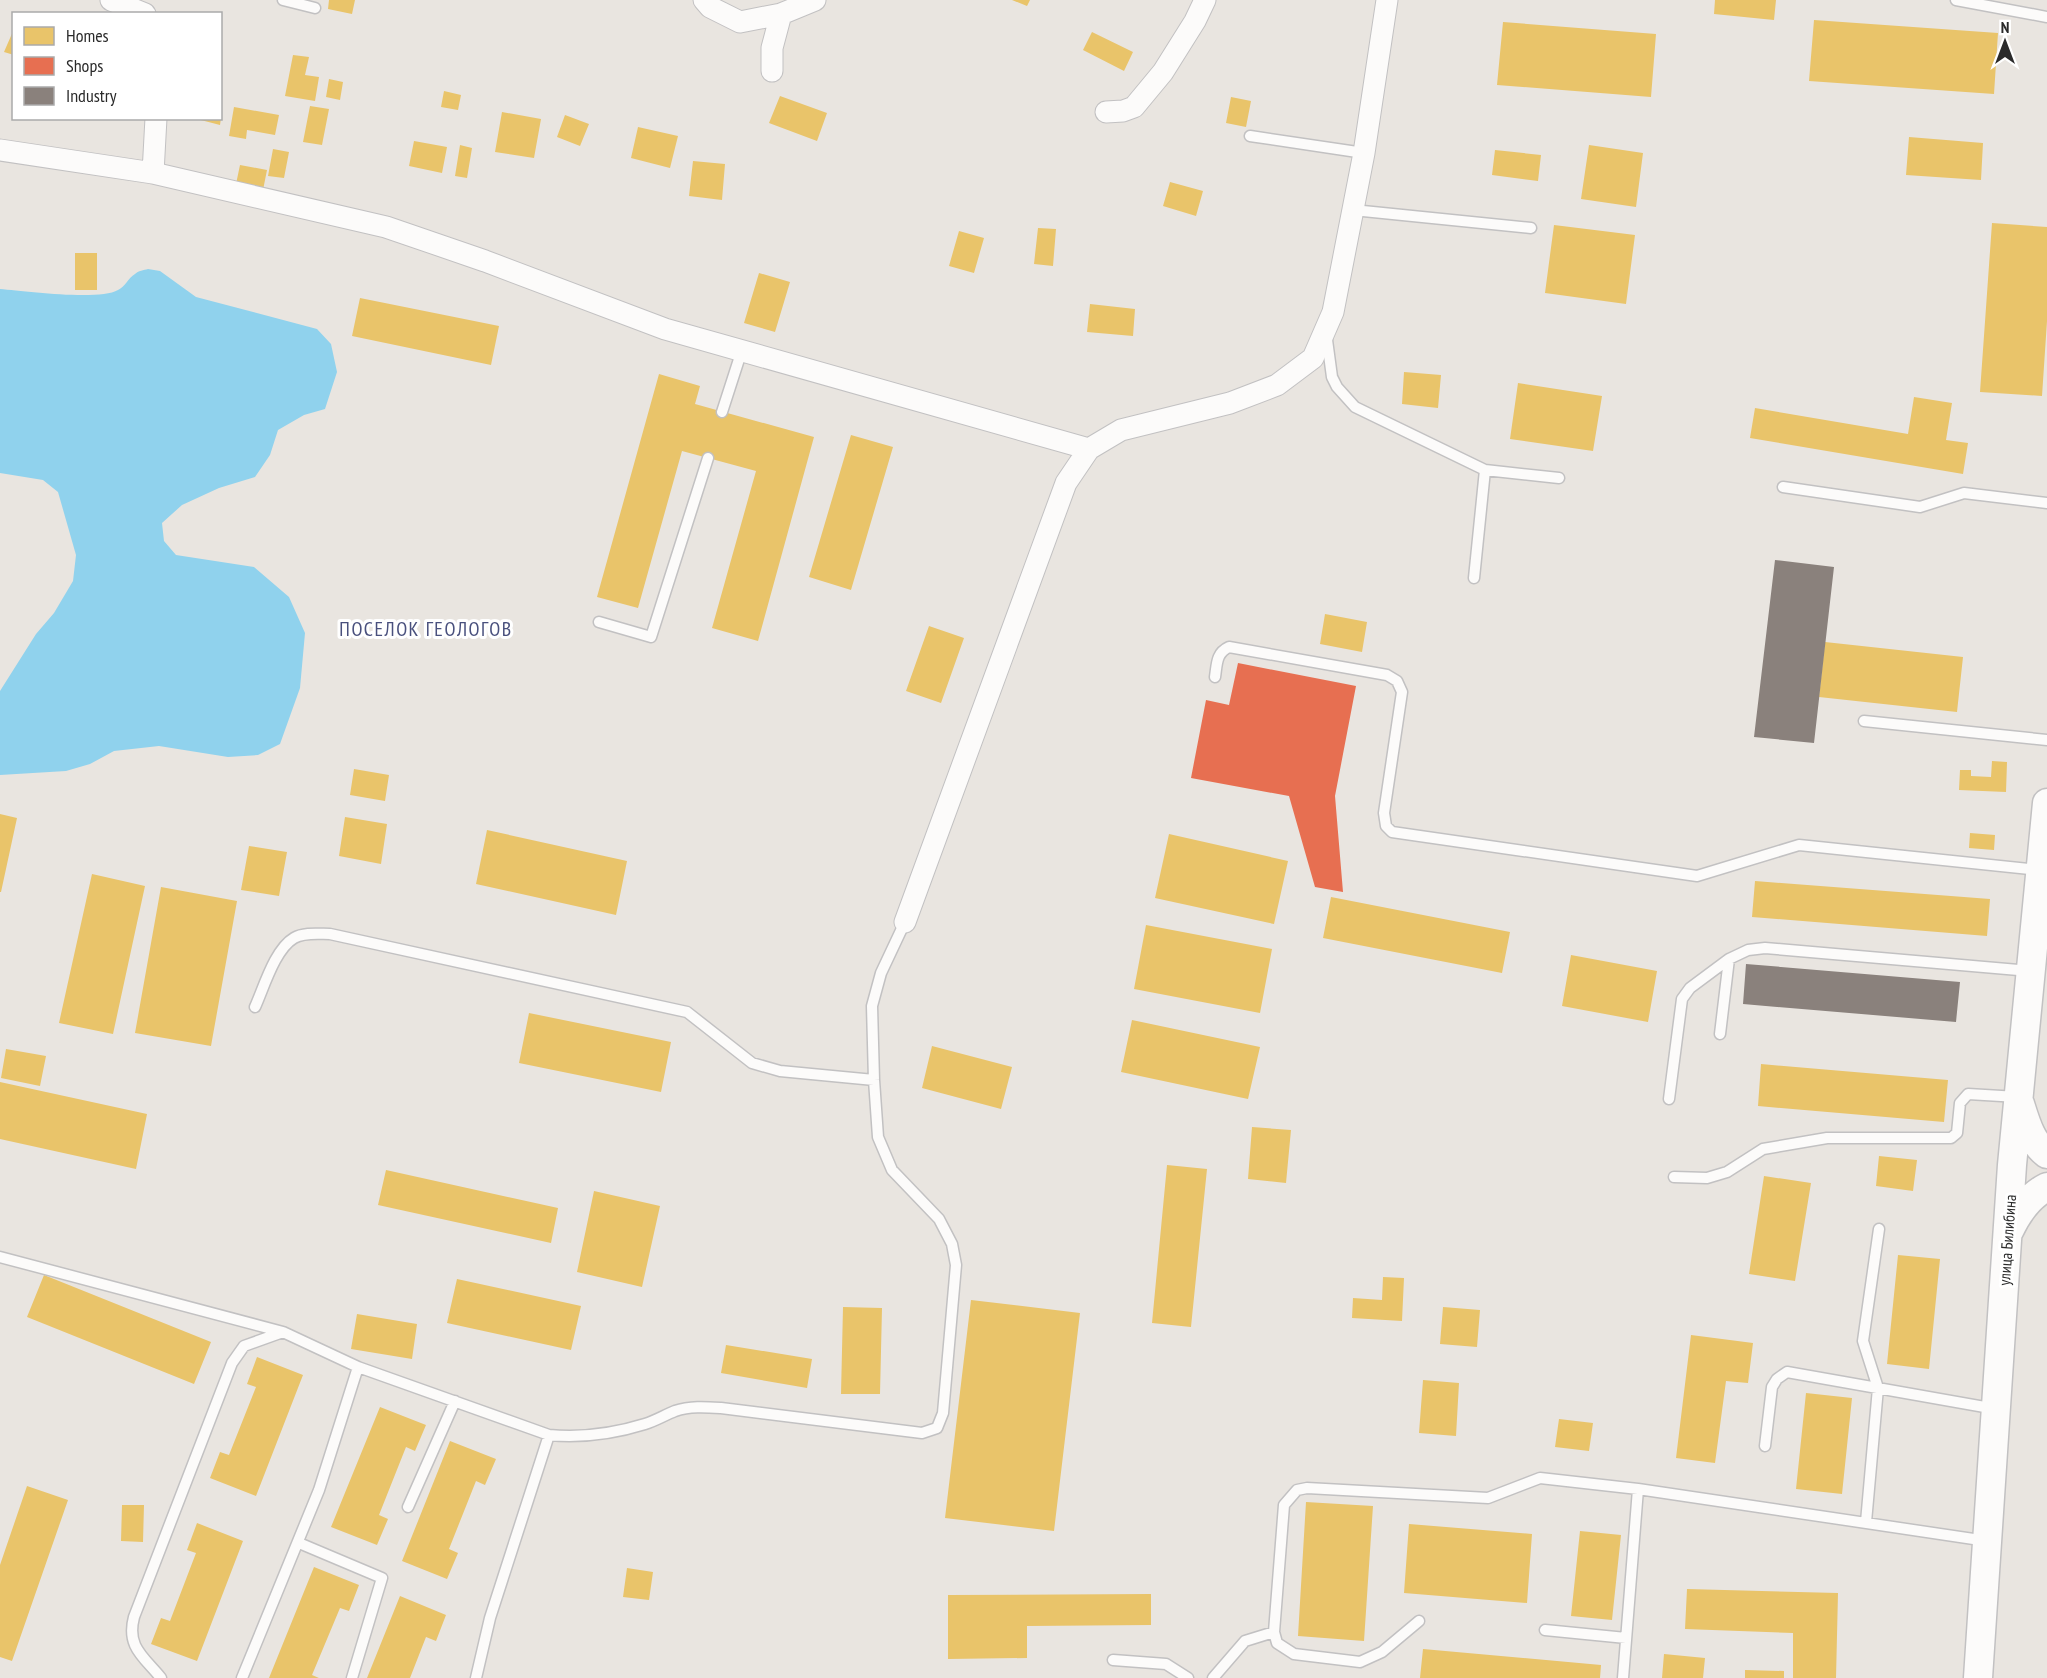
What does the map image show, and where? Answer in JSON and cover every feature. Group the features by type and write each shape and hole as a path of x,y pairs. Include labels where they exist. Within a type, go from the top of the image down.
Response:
{"main road":[{"name":"улица Билибина","path":"1978,1678 2012,1166 2047,803"},
{"path":"2018,1097 2033,1137 2040,1149 2047,1154"},
{"path":"2012,1166 2047,1170"},
{"path":"2007,1235 2026,1203 2037,1192 2047,1187"}],"street":[{"path":"111,0 140,12"},
{"path":"704,0 710,7 740,22 781,15 815,0"},
{"path":"1106,112 1123,111 1134,107 1163,72 1195,21 1205,0"},
{"path":"905,922 1066,483 1089,449 1121,430 1230,403 1277,385 1313,358 1333,312 1364,153 1387,0"},
{"path":"772,71 772,48 781,15"},
{"path":"153,173 156,120"},
{"path":"0,150 153,173 386,227 485,261 665,329 1089,449"}],"lane":[{"path":"283,0 315,8"},
{"path":"1956,0 2047,17"},
{"path":"1250,136 1364,153"},
{"path":"1353,210 1531,228"},
{"path":"1326,327 1332,377 1337,387 1355,407 1485,470 1559,478"},
{"path":"722,412 742,350"},
{"path":"599,622 651,637 708,458"},
{"path":"1474,579 1485,470"},
{"path":"1783,487 1920,507 1964,493 2047,503"},
{"path":"1215,677 1218,658 1222,650 1229,647 1387,675 1397,681 1402,692 1384,813 1386,826 1392,832 1696,876 1799,845 2040,870"},
{"path":"1864,721 2047,740"},
{"path":"0,1257 283,1332 358,1367 549,1435 571,1437 607,1435 647,1424 676,1411 697,1407 733,1409 922,1433 937,1428 943,1413 956,1265 952,1244 939,1219 892,1170 878,1137 874,1080 872,1006 881,972 905,922"},
{"path":"255,1007 279,953 294,938 310,934 330,934 687,1012 752,1063 780,1071 874,1080"},
{"path":"1669,1100 1682,999 1690,988 1729,959 1748,950 1765,948 2030,971"},
{"path":"1720,1034 1729,959"},
{"path":"1674,1177 1707,1178 1727,1172 1763,1149 1827,1138 1951,1138 1957,1133 1960,1102 1968,1094 2018,1097"},
{"path":"1866,1522 1878,1388 1863,1341 1879,1229"},
{"path":"161,1678 133,1644 131,1630 134,1617 232,1363 244,1346 283,1332"},
{"path":"242,1678 319,1490 358,1367"},
{"path":"1765,1446 1772,1387 1786,1372 1996,1409"},
{"path":"408,1507 455,1401"},
{"path":"476,1678 490,1618 549,1435"},
{"path":"1419,1621 1382,1652 1360,1662 1294,1654 1277,1643 1274,1632 1284,1505 1297,1490 1307,1488 1488,1498 1540,1478 1638,1489 1987,1540"},
{"path":"1623,1678 1638,1489"},
{"path":"299,1543 382,1578 352,1678"},
{"path":"1545,1630 1626,1638"},
{"path":"1213,1678 1245,1641 1274,1632"},
{"path":"1113,1660 1166,1665 1188,1678"}],"water":[{"path":"148,269 160,271 196,297 317,329 331,344 337,372 325,409 304,415 278,430 270,455 255,477 219,488 182,505 162,523 164,541 176,555 254,567 289,597 305,633 300,688 280,744 258,755 228,757 159,746 114,751 90,764 66,771 0,775 0,691 36,634 54,613 73,581 76,555 58,492 43,480 0,473 0,289 95,295 120,289 136,273"}],"building: Homes":[{"path":"329,0 355,0 352,14 328,9"},
{"path":"1012,0 1030,0 1027,6"},
{"path":"1715,0 1776,0 1774,20 1714,14"},
{"path":"1814,20 1998,33 1994,94 1809,81"},
{"path":"1503,22 1656,34 1651,97 1497,85"},
{"path":"1092,32 1133,52 1124,71 1083,50"},
{"path":"12,34 12,54 4,52"},
{"path":"293,55 309,57 305,75 319,77 315,101 285,96"},
{"path":"329,79 343,82 340,100 326,97"},
{"path":"444,91 461,95 458,110 441,107"},
{"path":"780,96 827,113 817,141 769,123"},
{"path":"1231,97 1251,101 1246,127 1226,123"},
{"path":"310,106 329,109 322,145 303,142"},
{"path":"234,107 279,115 275,135 247,130 246,139 229,136"},
{"path":"502,112 541,119 534,158 495,152"},
{"path":"565,115 589,124 580,146 557,137"},
{"path":"201,120 221,120 220,125"},
{"path":"638,127 678,136 670,168 631,158"},
{"path":"1909,137 1983,143 1981,180 1906,175"},
{"path":"414,141 447,147 442,173 409,166"},
{"path":"460,145 472,148 467,178 455,176"},
{"path":"1589,145 1643,153 1636,207 1581,199"},
{"path":"273,149 289,152 284,178 268,176"},
{"path":"1495,150 1541,155 1538,181 1492,175"},
{"path":"693,161 725,164 722,200 689,196"},
{"path":"240,165 267,170 263,190 236,184"},
{"path":"1170,182 1203,191 1196,216 1163,206"},
{"path":"1992,223 2047,227 2047,321 2042,396 1980,392"},
{"path":"1554,225 1635,235 1626,304 1545,293"},
{"path":"1038,228 1056,229 1053,266 1034,264"},
{"path":"959,231 984,238 974,273 949,266"},
{"path":"75,253 97,253 97,290 75,290"},
{"path":"759,273 790,282 775,332 744,323"},
{"path":"360,298 499,326 491,365 352,336"},
{"path":"1090,304 1135,309 1133,336 1087,332"},
{"path":"1404,372 1441,375 1438,408 1402,404"},
{"path":"659,374 700,386 695,404 814,437 758,641 712,628 756,471 682,451 638,608 597,597"},
{"path":"1518,383 1602,396 1593,451 1510,439"},
{"path":"1914,397 1952,403 1946,440 1968,443 1963,474 1750,438 1755,408 1908,434"},
{"path":"851,435 893,447 851,590 809,577"},
{"path":"1325,614 1367,622 1362,652 1320,644"},
{"path":"929,626 964,638 941,703 906,691"},
{"path":"1825,642 1963,657 1957,712 1819,697"},
{"path":"1992,761 2007,762 2006,792 1959,790 1960,770 1971,770 1971,776 1991,777"},
{"path":"354,769 389,775 385,801 350,795"},
{"path":"0,814 17,818 1,892 0,892"},
{"path":"345,817 387,824 381,864 339,856"},
{"path":"487,830 627,861 616,915 476,884"},
{"path":"1970,833 1995,835 1994,850 1969,848"},
{"path":"1169,834 1288,861 1274,924 1155,898"},
{"path":"249,846 287,852 279,896 241,890"},
{"path":"92,874 145,886 113,1034 59,1023"},
{"path":"1755,881 1990,899 1987,936 1752,917"},
{"path":"161,887 237,901 211,1046 135,1033"},
{"path":"1331,897 1510,932 1502,973 1323,938"},
{"path":"1146,925 1272,949 1260,1013 1134,989"},
{"path":"1571,955 1657,971 1648,1022 1562,1006"},
{"path":"529,1013 671,1042 661,1092 519,1063"},
{"path":"1132,1020 1260,1047 1248,1099 1121,1072"},
{"path":"932,1046 1012,1067 1001,1109 922,1088"},
{"path":"6,1049 46,1056 40,1086 1,1078"},
{"path":"1761,1064 1948,1080 1944,1122 1758,1106"},
{"path":"0,1082 147,1114 136,1169 0,1139"},
{"path":"1252,1127 1291,1130 1286,1183 1248,1179"},
{"path":"1879,1156 1917,1160 1913,1191 1876,1186"},
{"path":"1167,1165 1207,1169 1191,1327 1152,1323"},
{"path":"386,1170 558,1208 551,1243 378,1205"},
{"path":"1764,1176 1811,1183 1795,1281 1749,1274"},
{"path":"594,1191 660,1206 642,1287 577,1272"},
{"path":"1898,1255 1940,1259 1929,1369 1887,1364"},
{"path":"44,1275 211,1342 194,1384 27,1317"},
{"path":"1383,1277 1404,1278 1402,1321 1352,1318 1353,1298 1382,1300"},
{"path":"457,1279 581,1306 571,1350 447,1323"},
{"path":"971,1300 1080,1313 1054,1531 945,1518"},
{"path":"843,1307 882,1308 880,1394 841,1394"},
{"path":"1443,1307 1480,1310 1477,1347 1440,1344"},
{"path":"357,1314 417,1324 412,1359 351,1349"},
{"path":"1691,1335 1753,1343 1748,1383 1726,1381 1715,1463 1676,1458"},
{"path":"726,1345 812,1359 807,1388 721,1373"},
{"path":"257,1357 303,1375 256,1496 210,1478 220,1452 229,1455 256,1387 247,1384"},
{"path":"1423,1380 1459,1383 1456,1436 1419,1433"},
{"path":"1806,1393 1852,1398 1842,1494 1796,1489"},
{"path":"380,1407 426,1425 415,1451 406,1447 379,1515 388,1519 377,1545 331,1527"},
{"path":"1559,1419 1593,1423 1589,1451 1555,1447"},
{"path":"450,1441 496,1459 485,1485 476,1481 449,1549 458,1553 447,1579 402,1561"},
{"path":"27,1486 68,1500 12,1661 0,1657 0,1565"},
{"path":"1306,1502 1373,1506 1364,1641 1298,1636"},
{"path":"122,1505 144,1505 143,1542 121,1541"},
{"path":"197,1523 243,1541 197,1661 151,1644 161,1618 170,1621 196,1553 187,1550"},
{"path":"1409,1524 1532,1534 1527,1603 1404,1593"},
{"path":"1580,1531 1621,1535 1612,1620 1571,1616"},
{"path":"314,1567 359,1585 349,1611 340,1608 312,1675 319,1678 269,1678"},
{"path":"627,1568 653,1572 649,1600 623,1597"},
{"path":"1687,1589 1838,1593 1836,1678 1793,1678 1793,1633 1685,1629"},
{"path":"1151,1594 1151,1625 1027,1626 1027,1658 948,1659 948,1595"},
{"path":"400,1596 446,1615 436,1641 426,1637 410,1678 367,1678"},
{"path":"1423,1649 1601,1665 1600,1678 1420,1678"},
{"path":"1664,1654 1705,1658 1703,1678 1662,1678"},
{"path":"1745,1670 1784,1671 1784,1678 1745,1678"}],"building: Shops":[{"path":"1238,663 1356,686 1335,796 1343,892 1315,887 1289,796 1191,778 1206,700 1229,705"}],"building: Industry":[{"path":"1775,560 1834,567 1814,743 1754,737"},
{"path":"1746,964 1960,982 1956,1022 1743,1004"}],"district":[{"name":"ПОСЕЛОК ГЕОЛОГОВ","path":"426,629"}]}
